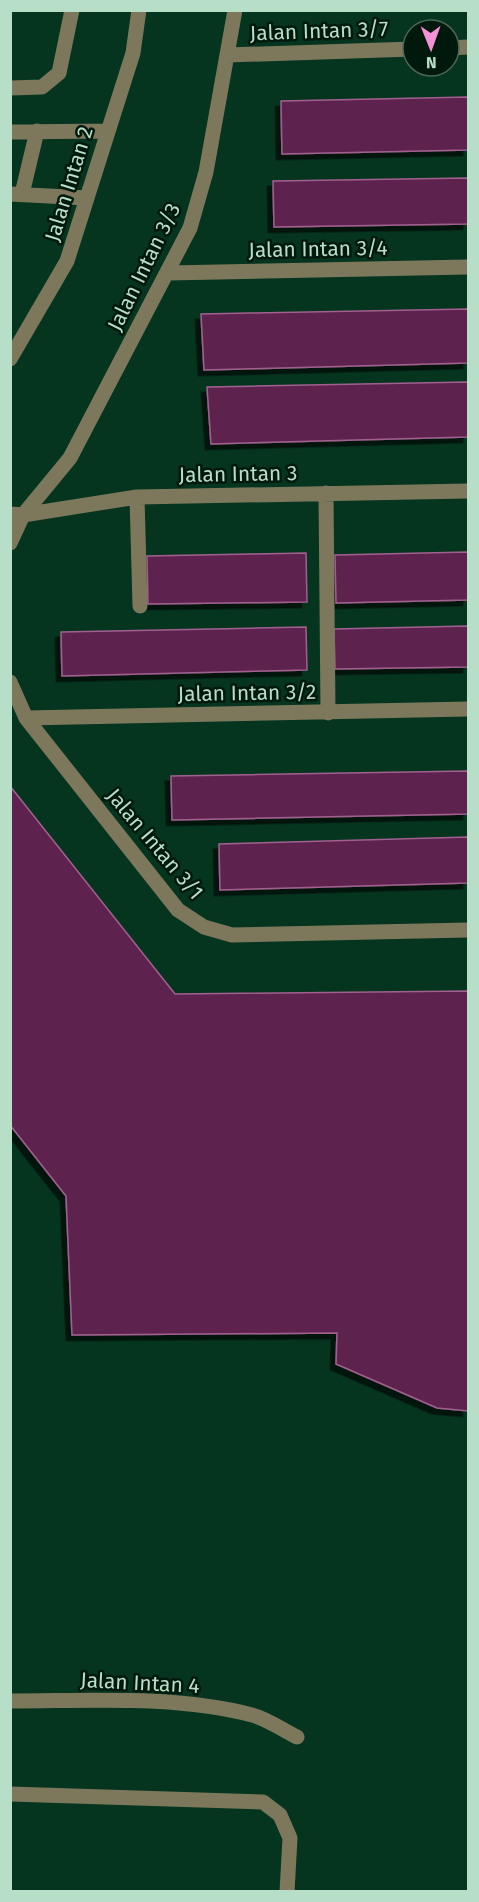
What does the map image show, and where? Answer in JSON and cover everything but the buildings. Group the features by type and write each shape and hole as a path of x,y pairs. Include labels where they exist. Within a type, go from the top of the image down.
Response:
{"street":[{"path":"10,88 42,87 60,74 72,10"},
{"name":"Jalan Intan 2","path":"10,360 67,261 133,52 139,10"},
{"name":"Jalan Intan 3/3","path":"17,514 70,458 190,228 206,172 235,10"},
{"name":"Jalan Intan 3/7","path":"226,55 401,49"},
{"path":"10,132 108,130"},
{"path":"37,131 16,194 87,198"},
{"name":"Jalan Intan 3/4","path":"168,273 468,267"},
{"name":"Jalan Intan 3","path":"17,514 137,498 468,491"},
{"path":"326,493 328,713"},
{"path":"137,498 140,606"},
{"path":"10,543 17,514"},
{"name":"Jalan Intan 3/1","path":"10,681 26,718 178,910 204,927 232,936 468,930"},
{"name":"Jalan Intan 3/2","path":"26,718 468,709"},
{"name":"Jalan Intan 4","path":"10,1701 181,1703 254,1716 297,1737"},
{"path":"10,1794 262,1802 280,1815 290,1838 287,1892"}]}
